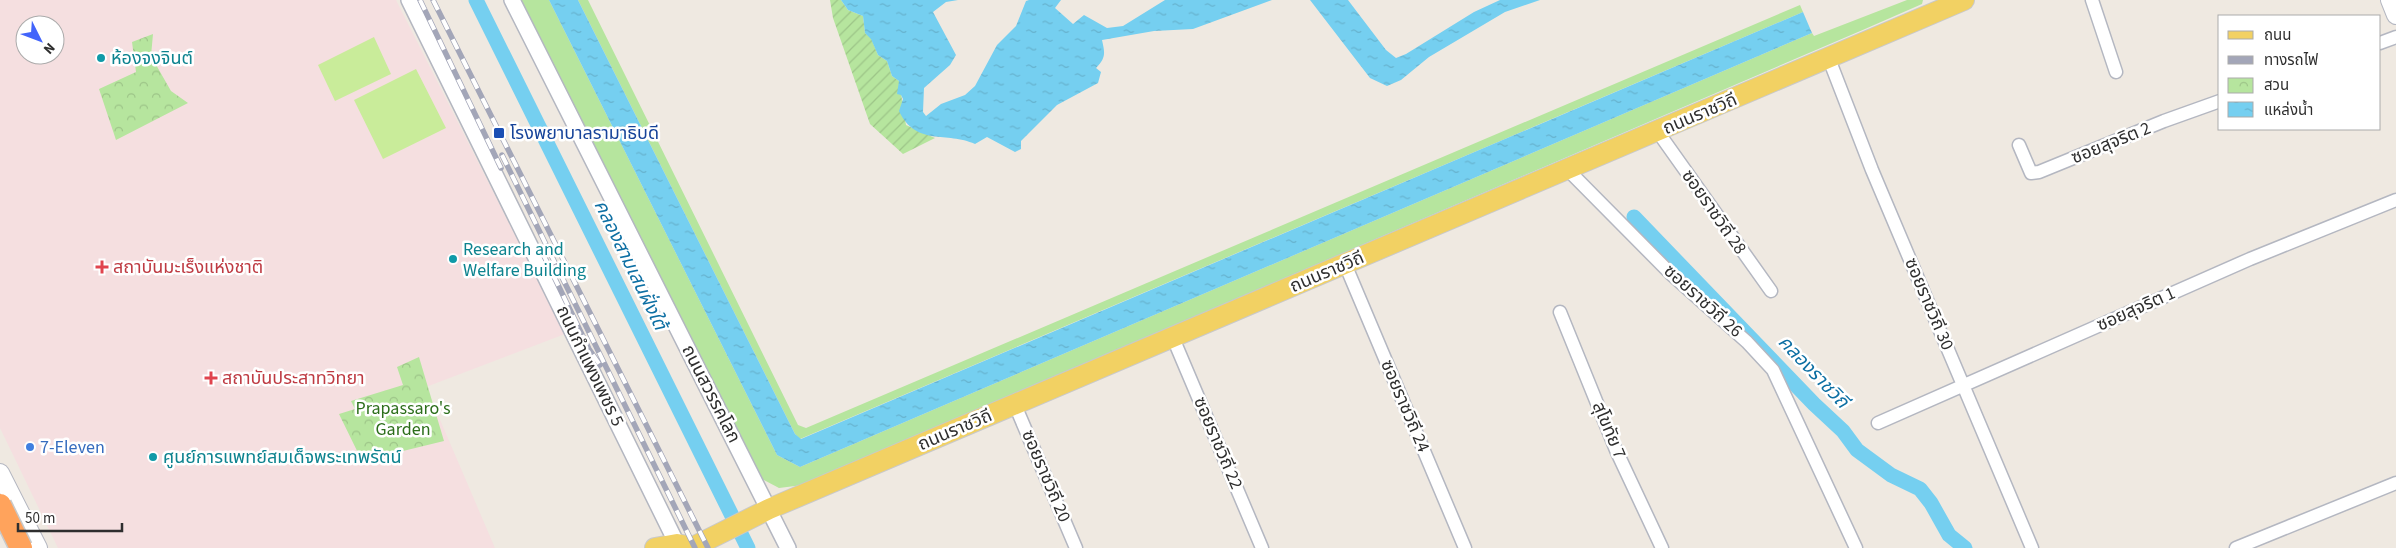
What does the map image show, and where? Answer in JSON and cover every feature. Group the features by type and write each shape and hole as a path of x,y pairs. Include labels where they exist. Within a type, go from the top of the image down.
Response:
{"highway":[{"path":"0,505 21,548"}],"main road":[{"name":"ถนนราชวิถี","path":"674,547 726,531 763,512 1964,0"},
{"path":"2390,0 2396,15"},
{"path":"0,473 38,548"},
{"path":"0,489 10,548"}],"street":[{"name":"ถนนกำแพงเพชร 5","path":"409,0 674,547"},
{"name":"ถนนสวรรคโลก","path":"512,0 763,512 788,548"},
{"path":"2092,0 2116,72"},
{"path":"2381,43 2396,37"},
{"name":"ซอยราชวิถี 30","path":"1829,59 1876,179 2032,548"},
{"name":"ซอยสุจริต 2","path":"2019,145 2031,172 2039,172 2164,121 2218,102"},
{"name":"ซอยราชวิถี 28","path":"1658,132 1771,291"},
{"name":"ซอยราชวิถี 26","path":"1568,170 1671,274 1747,342 1773,370 1856,548"},
{"name":"ซอยสุจริต 1","path":"1878,424 2250,259 2396,200"},
{"name":"ซอยราชวิถี 24","path":"1345,264 1465,548"},
{"name":"สุโขทัย 7","path":"1560,312 1616,450 1662,547"},
{"name":"ซอยราชวิถี 22","path":"1173,338 1262,548"},
{"name":"ซอยราชวิถี 20","path":"1015,405 1076,548"},
{"path":"2236,548 2396,483"}],"shaded area":[{"path":"0,0 396,0 565,334 426,387 495,548 58,548 0,428"}],"green space":[{"path":"520,0 549,0 777,455 800,467 1812,33 1814,36 1907,0 1923,0 1922,4 1865,29 803,485 779,488 760,478"},
{"path":"578,0 588,0 798,425 806,428 1800,5 1803,12 800,439 795,434"},
{"path":"830,0 841,0 848,10 863,16 865,33 871,38 878,55 887,61 892,76 899,81 906,125 935,138 903,154 870,124 833,18"},
{"path":"153,34 151,56 171,91 188,103 116,140 99,89 136,72 132,42"},
{"path":"374,37 391,74 335,101 318,65"},
{"path":"416,69 446,128 383,159 354,100"},
{"name":"Prapassaro's Garden","path":"419,357 444,441 362,461 339,414 355,409 351,401 403,385 397,367"}],"water":[{"path":"549,0 578,0 795,434 801,439 1803,12 1812,33 800,467 777,455"},
{"path":"841,0 958,0 946,2 933,12 956,55 950,65 924,88 923,112 926,116 941,104 965,95 975,86 997,45 1016,26 1026,1 1061,0 1055,8 1073,24 1084,15 1107,28 1123,26 1165,0 1272,0 1193,29 1154,31 1102,40 1104,55 1096,68 1101,72 1098,83 1057,105 1021,141 1021,149 1015,152 987,137 975,144 954,138 923,134 914,130 899,111 903,99 901,95 897,94 899,81 892,76 887,61 878,55 871,39 865,33 863,16 848,10"},
{"path":"1310,0 1348,0 1386,50 1396,58 1406,54 1474,12 1500,0 1540,0 1505,12 1429,57 1401,80 1387,86 1370,78"}],"waterway":[{"name":"คลองสามเสนฝั่งใต้","path":"476,0 748,548"},
{"name":"คลองราชวิถี","path":"1634,217 1814,404 1843,431 1857,450 1891,475 1920,489 1931,503 1949,535 1965,548"}],"railway":[{"path":"420,0 501,168"},
{"path":"433,0 708,548"},
{"path":"502,155 695,548"},
{"path":"544,256 589,349 600,365"}],"place":[{"name":"ห้องจงจินต์","path":"101,58"},
{"name":"โรงพยาบาลรามาธิบดี","path":"499,133"},
{"name":"Research and Welfare Building","path":"453,259"},
{"name":"สถาบันมะเร็งแห่งชาติ","path":"102,267"},
{"name":"สถาบันประสาทวิทยา","path":"211,378"},
{"name":"7-Eleven","path":"30,447"},
{"name":"ศูนย์การแพทย์สมเด็จพระเทพรัตน์","path":"153,457"}]}
